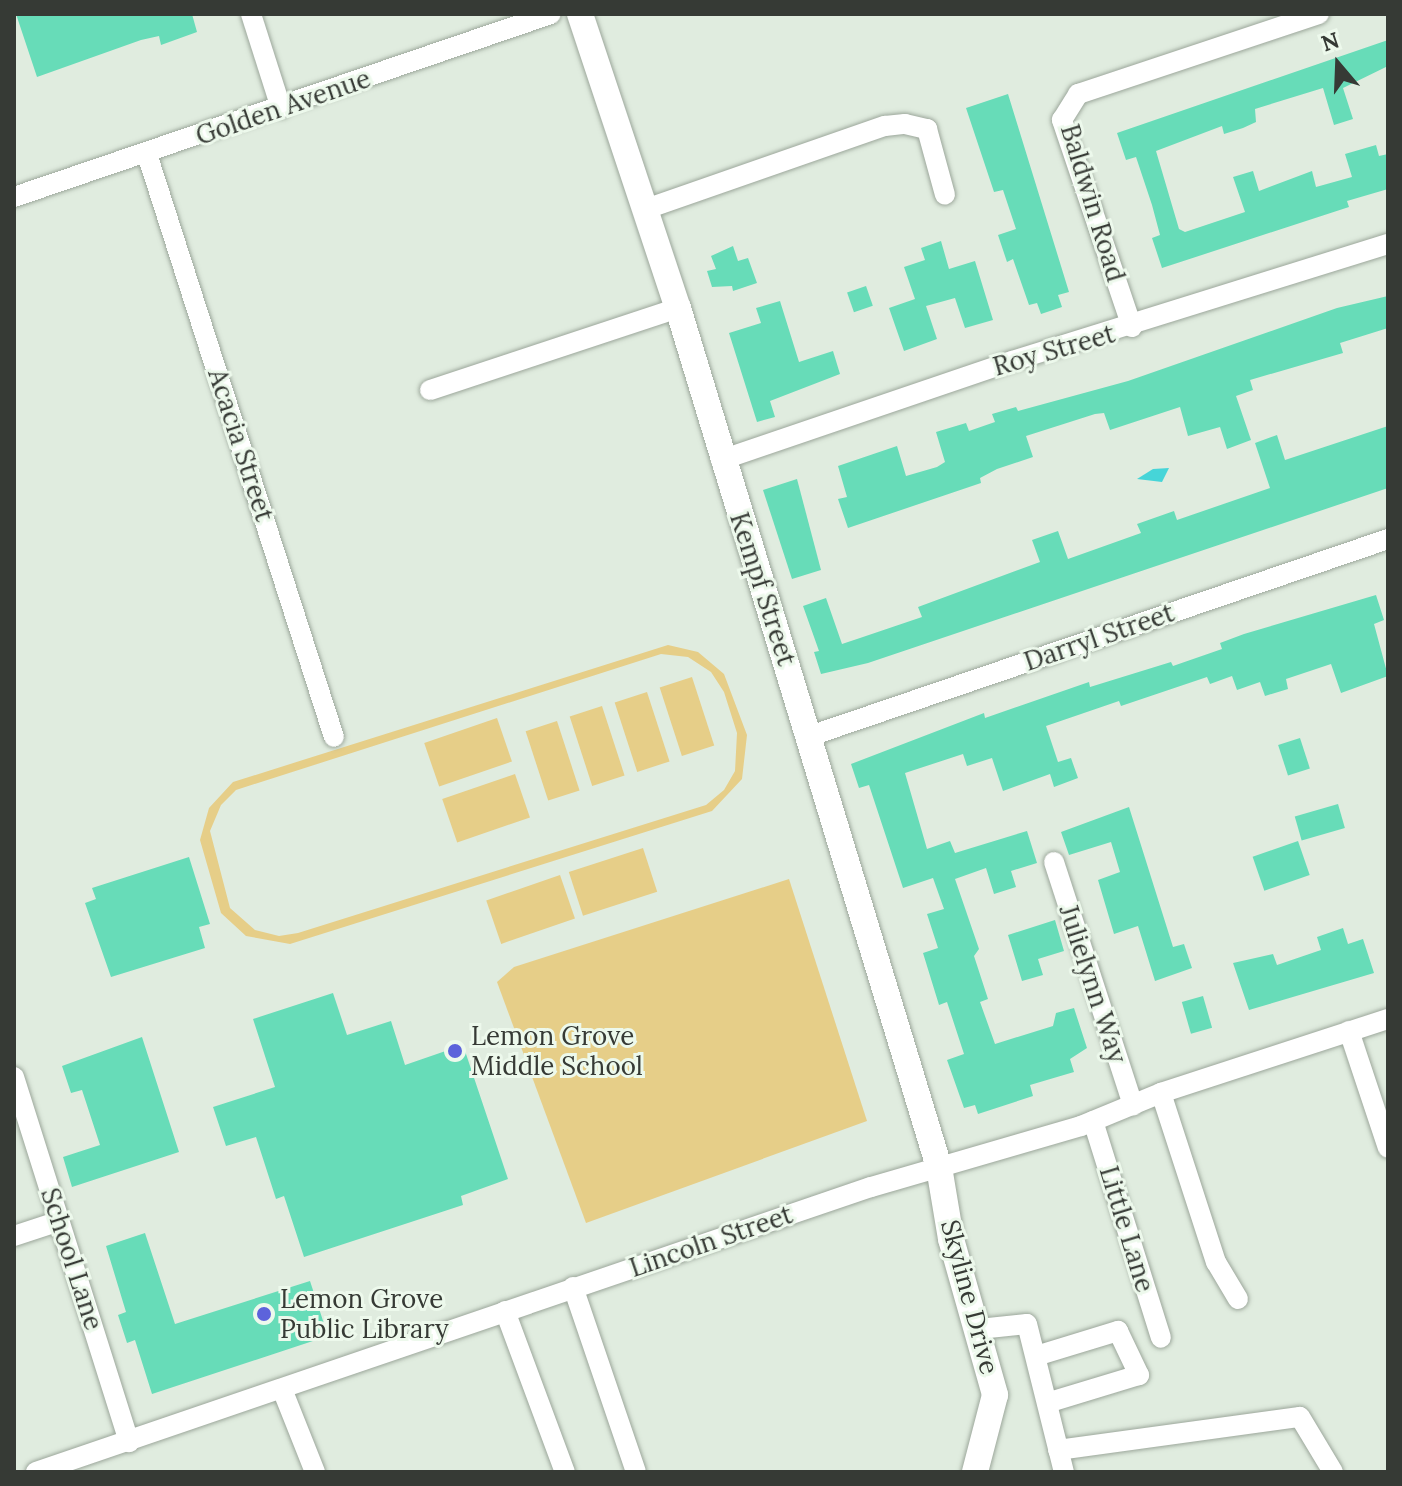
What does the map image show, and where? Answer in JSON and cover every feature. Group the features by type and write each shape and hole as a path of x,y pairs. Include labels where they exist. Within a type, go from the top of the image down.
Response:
{"main road":[{"name":"Kempf Street","path":"580,14 678,308 721,460 810,736 939,1167"},
{"name":"Skyline Drive","path":"939,1167 951,1239 979,1329 995,1395 975,1472"}],"street":[{"path":"251,14 281,108"},
{"name":"Golden Avenue","path":"14,197 551,14"},
{"name":"Baldwin Road","path":"1132,327 1062,120 1078,94 1319,14"},
{"path":"646,209 885,126 905,124 927,129 945,195"},
{"name":"Acacia Street","path":"147,154 334,737"},
{"name":"Roy Street","path":"721,460 998,366 1132,327 1388,244"},
{"path":"430,390 678,308"},
{"name":"Darryl Street","path":"810,736 1388,539"},
{"name":"Julielynn Way","path":"1054,862 1133,1105"},
{"name":"Lincoln Street","path":"36,1472 573,1287 939,1167 1093,1121 1161,1093 1388,1019"},
{"path":"1349,1031 1388,1148"},
{"name":"School Lane","path":"14,1077 129,1442"},
{"path":"1161,1093 1216,1262 1238,1299"},
{"name":"Little Lane","path":"1093,1121 1161,1338"},
{"path":"14,1236 60,1221"},
{"path":"573,1287 636,1472"},
{"path":"505,1311 565,1472"},
{"path":"979,1329 1027,1324 1064,1472"},
{"path":"1036,1356 1118,1331 1139,1375 1047,1403"},
{"path":"282,1389 315,1472"},
{"path":"1058,1450 1300,1417 1333,1472"}],"shaded area":[{"path":"668,645 698,652 724,674 747,735 742,779 712,811 290,944 246,936 221,913 200,840 209,808 233,782","holes":["661,654 688,657 711,672 724,692 737,733 735,771 724,790 706,805 298,933 279,936 255,930 230,908 210,831 221,805 236,790"]},
{"path":"692,677 714,745 682,756 660,688"},
{"path":"647,692 670,761 637,772 615,703"},
{"path":"602,706 625,775 592,786 570,717"},
{"path":"497,718 512,761 439,787 424,743"},
{"path":"557,721 580,790 548,801 526,731"},
{"path":"515,774 530,817 457,843 442,799"},
{"path":"643,848 657,892 583,916 569,872"},
{"path":"560,875 575,918 501,944 486,900"},
{"path":"789,879 867,1121 586,1223 497,982 514,967"}],"water":[{"path":"1169,468 1162,482 1137,479 1153,469"}],"building":[{"path":"16,14 192,14 197,32 161,45 159,36 141,40 37,77"},
{"path":"1388,40 1388,66 1343,88 1353,119 1334,125 1323,88 1255,109 1256,122 1243,128 1224,134 1222,126 1156,151 1179,229 1185,232 1245,212 1233,177 1253,171 1259,191 1312,171 1316,187 1352,177 1345,154 1376,145 1379,156 1388,154 1388,189 1347,201 1349,207 1162,268 1152,238 1160,235 1136,157 1126,160 1117,133"},
{"path":"1008,94 1069,292 1058,295 1062,307 1041,314 1037,303 1029,305 1013,259 1007,262 998,235 1016,229 1003,190 994,192 966,108"},
{"path":"941,241 949,269 975,261 993,320 965,328 955,298 926,306 937,339 904,351 889,308 915,299 904,267 925,260 921,248"},
{"path":"733,246 738,261 748,258 757,283 733,291 732,286 712,287 707,271 716,269 711,256"},
{"path":"866,286 873,306 854,312 847,293"},
{"path":"1388,296 1388,328 1340,343 1343,353 1250,380 1253,390 1236,396 1251,440 1227,449 1220,427 1188,436 1180,407 1110,430 1104,413 1095,414 1026,436 1033,457 997,469 980,478 981,483 848,528 838,499 847,497 838,466 897,446 906,476 937,467 945,462 936,432 966,423 969,431 995,422 992,414 1016,407 1018,411 1128,381 1337,308"},
{"path":"780,301 799,362 833,351 840,374 770,401 775,417 757,422 729,333 761,323 756,308"},
{"path":"1388,426 1388,488 868,663 821,674 814,652 819,651 803,606 826,598 842,644 922,617 918,607 1040,562 1032,540 1058,531 1068,559 1141,533 1137,524 1174,511 1177,520 1270,488 1255,443 1277,435 1285,460"},
{"path":"797,479 821,570 792,579 763,490"},
{"path":"1376,595 1384,620 1374,624 1388,676 1341,693 1331,664 1286,679 1288,689 1265,696 1260,682 1237,690 1232,676 1210,684 1207,677 1121,706 1119,701 1046,726 1058,762 1071,758 1078,778 1054,787 1050,774 1003,791 992,758 967,766 963,754 905,773 927,849 950,841 955,853 1027,831 1037,863 1011,871 1016,887 994,894 986,868 955,879 979,949 974,956 988,999 980,1002 995,1044 1053,1026 1056,1013 1074,1008 1087,1048 1070,1059 1074,1072 1030,1085 1033,1096 978,1114 975,1105 964,1108 947,1060 964,1054 947,1002 939,1005 923,953 938,948 927,914 944,909 933,878 903,888 869,785 859,788 851,764 984,713 985,718 1089,682 1090,687 1171,662 1173,666 1222,649 1220,643 1244,634"},
{"path":"1300,738 1310,768 1288,776 1278,745"},
{"path":"1338,804 1345,828 1302,840 1295,816"},
{"path":"1129,807 1173,947 1184,944 1192,968 1155,981 1138,926 1114,934 1098,880 1120,872 1111,842 1069,855 1061,832"},
{"path":"1298,841 1310,875 1264,891 1253,857"},
{"path":"189,857 210,924 199,927 205,948 111,977 85,903 96,899 92,888"},
{"path":"1055,920 1064,951 1038,959 1043,975 1022,981 1008,935"},
{"path":"1343,928 1348,944 1363,939 1374,973 1249,1010 1233,963 1273,954 1277,965 1321,950 1317,937"},
{"path":"333,993 347,1035 391,1021 405,1065 463,1045 508,1179 461,1196 463,1205 304,1257 284,1196 276,1199 256,1137 226,1146 213,1107 275,1087 253,1019"},
{"path":"1203,996 1212,1028 1191,1034 1182,1002"},
{"path":"142,1037 179,1152 72,1187 63,1157 100,1145 82,1090 71,1093 62,1066"},
{"name":"Lemon Grove Public Library","path":"145,1233 175,1324 310,1281 328,1336 152,1394 135,1340 127,1343 118,1315 126,1312 106,1246"}],"place":[{"name":"Lemon Grove Middle School","path":"455,1051"},
{"name":"Lemon Grove Public Library","path":"264,1314"}]}
